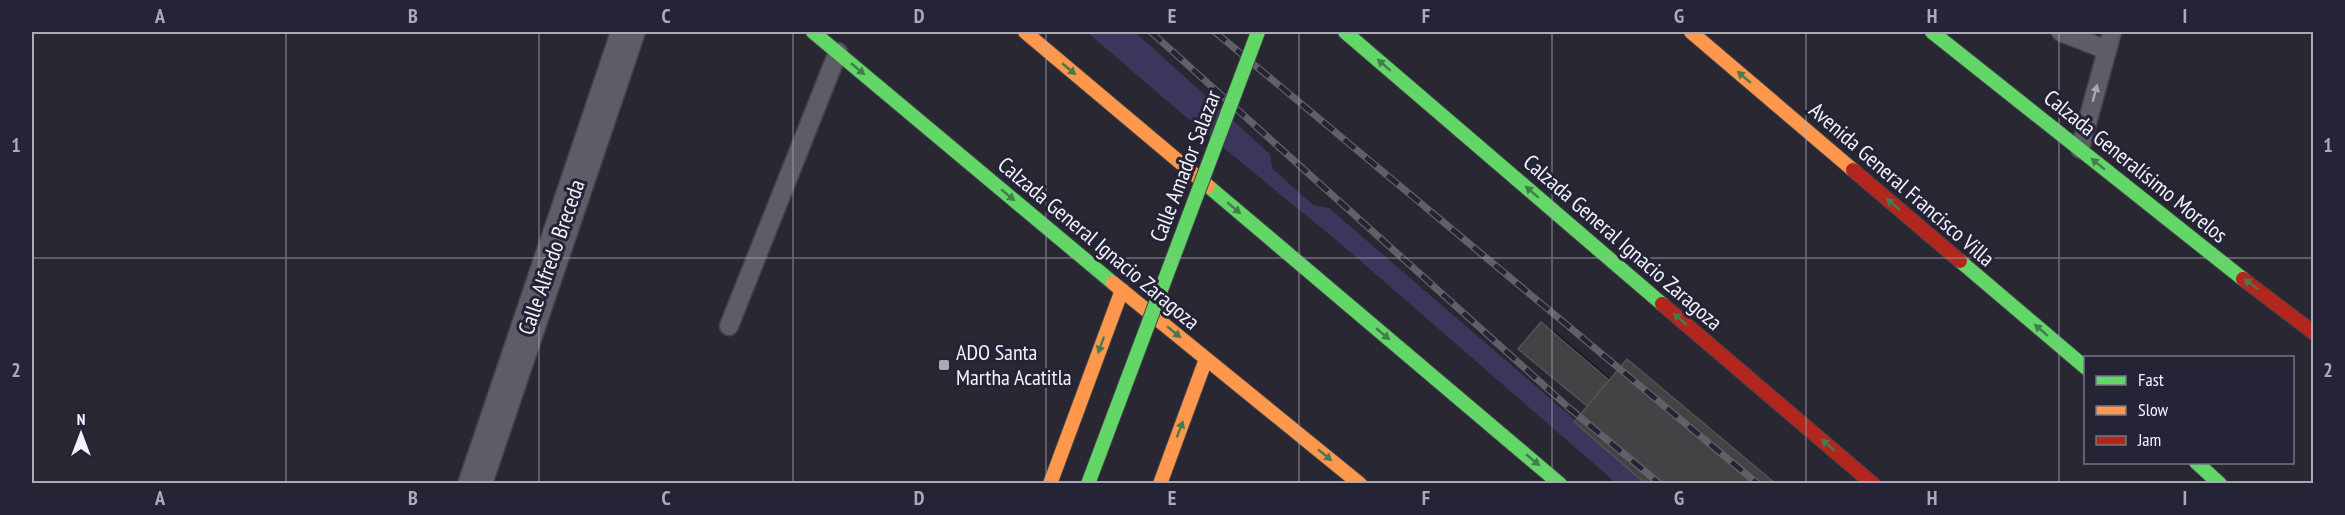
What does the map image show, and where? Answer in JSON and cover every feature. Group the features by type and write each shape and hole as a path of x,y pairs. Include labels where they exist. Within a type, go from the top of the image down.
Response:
{"main road":[{"name":"Calzada General Ignacio Zaragoza","path":"813,32 1122,291 1360,483"},
{"path":"1024,32 1560,483"},
{"name":"Calle Amador Salazar","path":"1088,483 1258,32"},
{"name":"Calzada General Ignacio Zaragoza","path":"1345,32 1873,483"},
{"name":"Avenida General Francisco Villa","path":"1691,32 2084,367"},
{"name":"Calzada Generalísimo Morelos","path":"1932,32 2173,225 2313,333"},
{"path":"1050,483 1122,291"},
{"path":"2284,309 2304,310"},
{"path":"1160,483 1206,358"},
{"path":"2198,464 2220,483"}],"street":[{"name":"Calle Alfredo Breceda","path":"475,483 628,32"}],"lane":[{"path":"2061,32 2107,50"},
{"path":"2080,149 2112,32"},
{"path":"729,326 838,52"}],"shaded area":[{"path":"1087,32 1135,32 1270,154 1272,168 1313,205 1329,208 1648,483 1616,483 1341,244 1187,118"}],"building":[{"path":"1541,322 1609,380 1587,406 1518,349"},
{"path":"1627,359 1776,484 1646,484 1574,422"}],"railway":[{"path":"1151,32 1568,407 1660,484"},
{"path":"1215,32 1758,484"}],"traffic: fast":[{"path":"813,32 1113,283"},
{"path":"1088,484 1258,32"},
{"path":"1345,32 1662,304"},
{"path":"1932,32 2243,279"},
{"path":"1208,186 1560,484"},
{"path":"1960,261 2084,366"},
{"path":"2198,464 2220,484"}],"traffic: slow":[{"path":"1025,32 1208,186"},
{"path":"1691,32 1853,170"},
{"path":"1113,283 1360,484"},
{"path":"1050,484 1122,290"},
{"path":"1160,484 1206,359"}],"traffic: jam":[{"path":"1853,170 1960,261"},
{"path":"2243,279 2314,333"},
{"path":"1662,304 1873,484"}],"place":[{"name":"ADO Santa Martha Acatitla","path":"944,365"}]}
